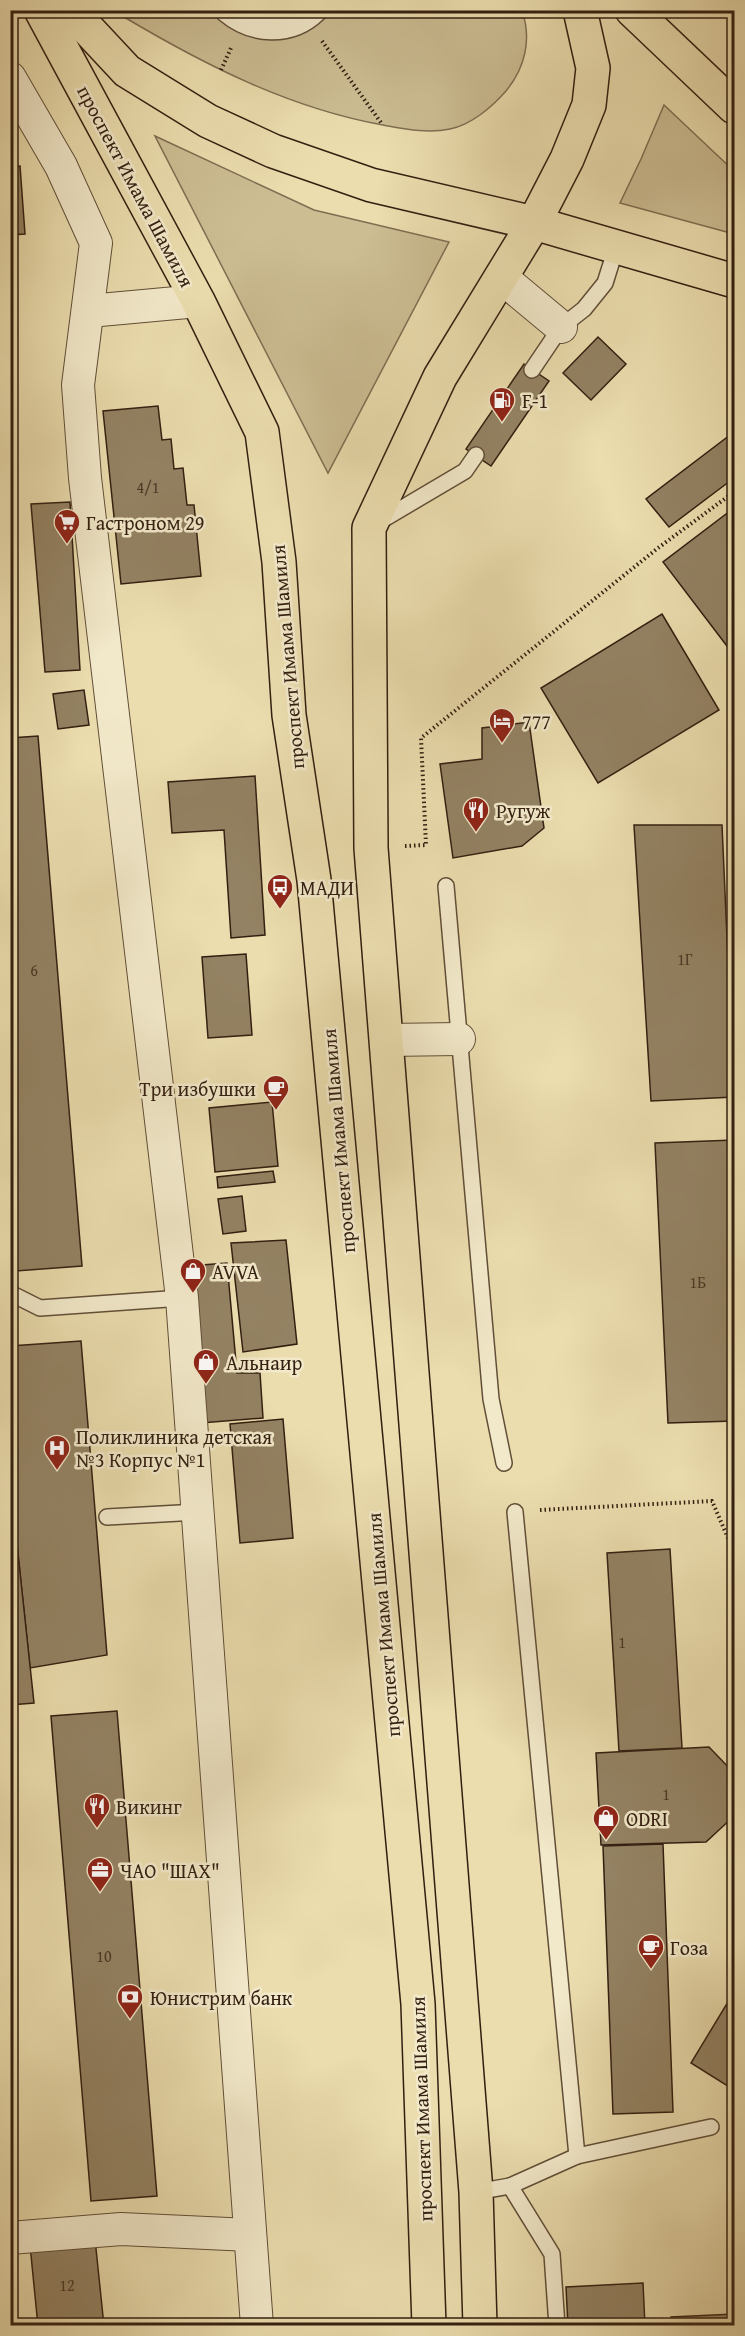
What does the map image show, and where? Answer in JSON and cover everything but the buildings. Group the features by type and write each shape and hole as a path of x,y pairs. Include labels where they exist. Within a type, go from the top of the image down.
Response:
{"main road":[{"name":"проспект Имама Шамиля","path":"42,10 198,301 262,432 279,562 289,715 314,880 418,2004 429,2325"},
{"path":"70,10 127,71 208,121 273,151 370,185 534,223 735,281"},
{"path":"480,2325 476,2192 371,848 369,528 440,377 534,223 567,159 589,105 592,68 580,10"},
{"path":"632,10 735,107"}],"street":[{"path":"227,10 242,22 275,28 297,23 310,14"},
{"path":"10,78 61,166 96,243 78,385 85,478 182,1298 257,2325"},
{"path":"501,277 561,327"},
{"path":"89,311 198,301"},
{"path":"386,1040 459,1039"},
{"path":"10,2238 121,2229 250,2235"}],"lane":[{"path":"532,370 561,327 584,309 605,283 616,248"},
{"path":"369,528 465,471 476,455"},
{"path":"446,886 491,1399 504,1463"},
{"path":"10,1293 40,1308 182,1298"},
{"path":"107,1517 198,1512"},
{"path":"515,1512 578,2156"},
{"path":"476,2192 510,2186 578,2156 711,2127"},
{"path":"510,2186 552,2254 557,2325"}],"path":[{"path":"310,14 382,124"},
{"path":"371,848 426,845 421,738 658,548 735,492"},
{"path":"515,1512 712,1501 735,1552"}],"shaded area":[{"path":"117,11 522,11 526,43 522,63 513,82 488,109 458,127 433,131 416,130 348,117 281,96 185,52"},
{"path":"664,105 734,171 734,234 620,203"},
{"path":"155,136 314,210 449,242 328,473"}],"place":[{"name":"F-1","path":"502,423"},
{"name":"Гастроном 29","path":"67,545"},
{"name":"777","path":"502,744"},
{"name":"Ругуж","path":"476,833"},
{"name":"МАДИ","path":"280,910"},
{"name":"Три избушки","path":"276,1111"},
{"name":"AVVA","path":"193,1294"},
{"name":"Альнаир","path":"206,1385"},
{"name":"Поликлиника детская №3 Корпус №1","path":"57,1471"},
{"name":"Викинг","path":"97,1829"},
{"name":"ODRI","path":"606,1841"},
{"name":"ЧАО \"ШАХ\"","path":"100,1893"},
{"name":"Гоза","path":"651,1970"},
{"name":"Юнистрим банк","path":"130,2020"}]}
